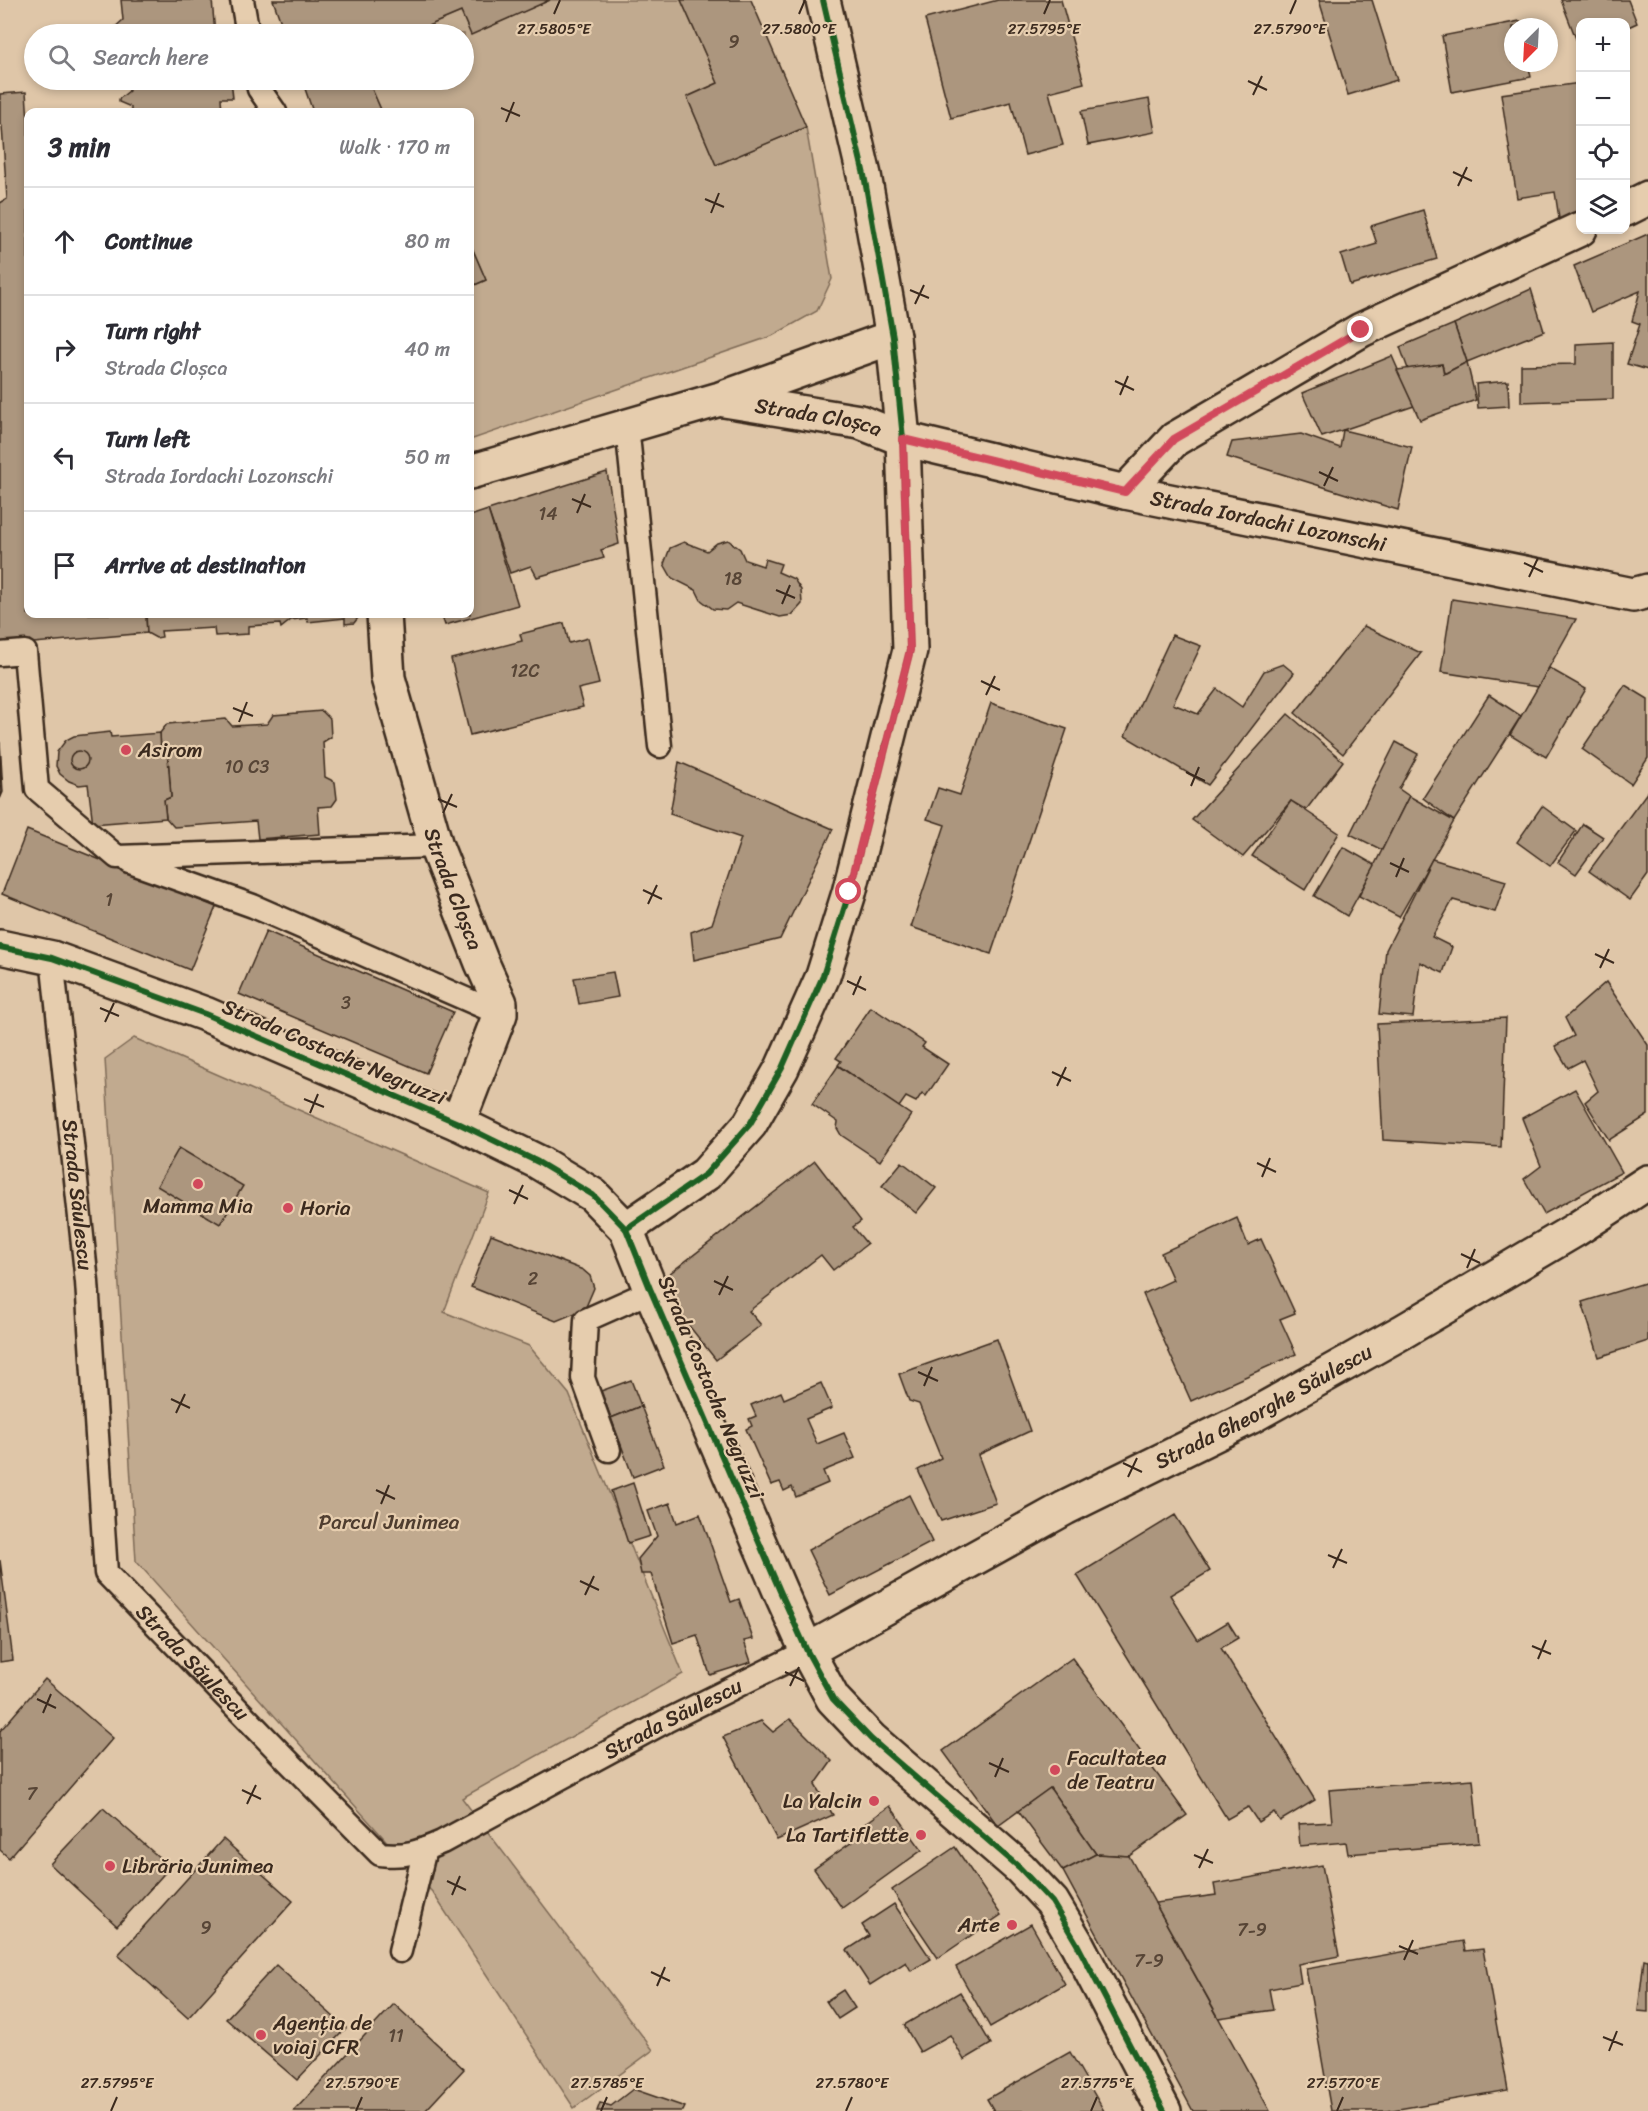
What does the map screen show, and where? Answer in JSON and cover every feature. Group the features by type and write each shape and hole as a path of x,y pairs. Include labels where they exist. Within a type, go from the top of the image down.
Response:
{"street":[{"path":"627,1229 706,1174 750,1124 782,1068 823,976 849,892 910,650 903,439 893,337 864,175 823,0"},
{"path":"1630,207 1648,198"},
{"name":"Strada Iordachi Lozonschi","path":"1125,492 1174,439 1361,330 1576,232"},
{"name":"Strada Cloșca","path":"474,471 720,399 893,337"},
{"name":"Strada Cloșca","path":"720,399 860,422 903,439 1125,492"},
{"name":"Strada Iordachi Lozonschi","path":"1125,492 1633,596 1648,591"},
{"name":"Strada Cloșca","path":"384,618 388,678 436,846 500,1003 500,1014"},
{"name":"Strada Costache Negruzzi","path":"0,947 52,958 205,1014 458,1123 538,1162 593,1195 627,1229 651,1291 807,1651 833,1699 871,1739 1020,1868 1052,1902 1077,1944 1164,2111"},
{"path":"458,1123 500,1014"},
{"name":"Strada Gheorghe Săulescu","path":"807,1651 1065,1508 1250,1417 1433,1314 1575,1230 1648,1182"}],"lane":[{"path":"242,0 246,24"},
{"path":"260,90 272,108"},
{"path":"627,426 660,746"},
{"path":"0,654 25,652 37,789 117,857 253,906 500,1014"},
{"path":"117,857 436,846"},
{"name":"Strada Săulescu","path":"52,958 87,1282 106,1573 380,1854 400,1856 425,1849 666,1721 807,1651"},
{"path":"609,1450 583,1378 586,1320 651,1291"},
{"path":"400,1951 425,1849"}],"green space":[{"path":"550,0 681,0 718,83 687,97 716,165 806,127 832,279 817,311 772,336 474,439 474,285 486,280 474,252 474,108 380,108 372,90 474,90 474,33"},
{"path":"461,12 466,24 433,24"},
{"name":"Parcul Junimea","path":"134,1038 489,1193 444,1312 529,1346 569,1394 683,1674 462,1798 653,2050 574,2108 433,1893 136,1561 105,1059"}],"building":[{"path":"121,0 212,0 214,24 119,24 123,20"},
{"path":"273,0 550,0 474,34 474,24 466,24 461,12 433,24 281,24"},
{"path":"681,0 751,0 806,127 716,165 687,97 718,83"},
{"path":"998,0 1061,0 1084,83 1049,92 1063,145 1025,155 1011,102 951,118 925,19"},
{"path":"1319,0 1372,0 1397,80 1348,95"},
{"path":"1561,0 1628,0 1637,23 1630,26 1630,18 1576,18 1576,39"},
{"path":"1504,24 1504,72 1530,72 1531,77 1452,92 1442,36"},
{"path":"1576,84 1576,216 1560,225 1555,192 1517,198 1501,94"},
{"path":"232,90 233,98 221,98 222,108 131,108 119,102 119,99 129,91"},
{"path":"305,90 372,90 380,108 312,108"},
{"path":"26,92 27,108 24,108 24,618 146,618 147,633 0,646 0,203 7,199 2,126 0,124 0,94"},
{"path":"1149,99 1155,132 1088,145 1081,111"},
{"path":"1423,210 1437,259 1350,285 1341,255 1377,244 1371,226"},
{"path":"1648,234 1648,370 1627,364 1640,324 1632,321 1640,291 1591,312 1574,266"},
{"path":"474,252 486,280 474,285"},
{"path":"1531,289 1544,331 1467,362 1454,324"},
{"path":"1454,324 1467,362 1444,374 1442,364 1408,369 1400,347"},
{"path":"1613,342 1613,399 1521,402 1521,365 1576,364 1576,344"},
{"path":"1392,356 1414,406 1322,437 1302,393"},
{"path":"1467,362 1476,400 1420,420 1397,370 1442,364 1444,374"},
{"path":"1508,381 1509,406 1478,408 1476,384"},
{"path":"1343,430 1412,447 1398,510 1227,457 1232,442 1301,434 1340,448"},
{"path":"607,472 619,544 601,550 604,558 537,577 531,566 510,573 488,510"},
{"path":"488,510 518,605 474,617 474,515"},
{"path":"728,540 740,549 745,560 763,566 765,559 781,564 778,572 794,579 801,590 802,604 792,615 780,617 736,603 726,610 713,609 701,600 696,590 672,578 664,564 670,548 684,542 707,551 717,543"},
{"path":"1452,599 1576,619 1538,687 1441,672"},
{"path":"146,618 307,618 291,620 281,628 280,624 248,626 248,634 215,636 214,628 161,631 162,637 156,638 147,633"},
{"path":"307,618 345,618 308,622"},
{"path":"345,618 358,618 354,623 345,624"},
{"path":"442,618 471,618 445,625"},
{"path":"564,623 569,643 588,638 599,684 578,689 583,707 470,735 451,659 522,641 520,634"},
{"path":"1364,626 1421,653 1343,754 1295,713"},
{"path":"1172,635 1201,646 1173,704 1198,714 1217,689 1242,707 1264,671 1283,664 1294,673 1208,785 1125,736"},
{"path":"1549,668 1586,689 1546,757 1510,735"},
{"path":"1625,685 1648,699 1648,758 1631,784 1582,749"},
{"path":"1489,695 1521,716 1454,821 1423,798"},
{"path":"991,703 1067,729 991,954 911,927 945,825 927,819 938,788 960,795"},
{"path":"322,711 330,719 331,737 323,742 325,777 335,782 337,799 332,806 318,807 320,834 258,839 256,821 174,827 166,818 164,800 171,797 168,757 161,753 160,733 167,724 226,719 232,726 267,724 273,715"},
{"path":"1288,714 1343,761 1306,810 1291,801 1243,857 1192,820"},
{"path":"110,732 111,737 160,733 161,753 168,757 171,797 164,800 166,818 93,824 88,784 79,785 60,774 56,766 57,752 66,740 74,736"},
{"path":"0,742 3,792 0,799"},
{"path":"1396,742 1418,754 1399,789 1409,796 1382,850 1350,834"},
{"path":"0,749 2,792 0,798"},
{"path":"75,751 83,751 88,756 86,767 75,769 70,764 70,756"},
{"path":"679,762 833,829 780,939 694,960 691,932 712,924 741,838 670,814"},
{"path":"1648,791 1648,875 1630,900 1589,871"},
{"path":"1409,796 1454,821 1399,917 1359,896"},
{"path":"1291,801 1339,833 1305,890 1252,856"},
{"path":"1542,806 1576,831 1550,866 1517,842"},
{"path":"1583,824 1603,837 1576,874 1558,862"},
{"path":"27,830 216,907 190,970 2,894"},
{"path":"1343,847 1375,865 1347,916 1314,896"},
{"path":"1432,859 1506,881 1495,912 1453,900 1432,937 1452,947 1443,973 1420,962 1413,1017 1379,1014 1386,950"},
{"path":"266,931 453,1012 426,1073 239,994"},
{"path":"613,972 618,997 579,1004 574,978"},
{"path":"1606,982 1648,1045 1648,1115 1609,1140 1585,1102 1598,1091 1583,1060 1568,1068 1555,1046 1574,1036 1565,1018"},
{"path":"871,1007 925,1043 922,1047 948,1064 926,1096 922,1093 916,1102 906,1097 899,1107 838,1065 841,1061 836,1058"},
{"path":"1506,1018 1501,1147 1383,1140 1377,1024"},
{"path":"838,1066 911,1115 880,1161 841,1135 837,1128 838,1122 812,1104"},
{"path":"1575,1089 1622,1172 1544,1214 1524,1179 1541,1166 1522,1118"},
{"path":"179,1148 243,1186 220,1224 157,1186"},
{"path":"815,1161 861,1221 853,1227 867,1244 833,1270 821,1255 749,1311 761,1325 716,1360 656,1284"},
{"path":"902,1162 936,1188 916,1213 882,1186"},
{"path":"1237,1218 1248,1245 1261,1239 1295,1313 1280,1319 1296,1354 1191,1401 1143,1294 1173,1280 1161,1253"},
{"path":"491,1234 583,1270 590,1276 594,1288 585,1309 556,1321 471,1287"},
{"path":"1648,1282 1648,1341 1599,1357 1582,1302"},
{"path":"997,1339 1030,1431 978,1455 996,1503 941,1521 918,1470 941,1458 919,1404 909,1401 899,1374"},
{"path":"631,1380 641,1406 611,1418 601,1391"},
{"path":"821,1383 832,1408 806,1419 817,1444 844,1433 855,1458 823,1471 828,1483 796,1497 792,1487 784,1491 780,1482 771,1485 746,1429 752,1426 749,1419 756,1416 751,1405 781,1392 784,1399"},
{"path":"641,1406 664,1465 633,1477 611,1418"},
{"path":"633,1483 650,1536 628,1543 611,1491"},
{"path":"909,1495 932,1542 830,1595 808,1550"},
{"path":"670,1503 677,1523 700,1514 731,1602 739,1599 753,1639 744,1641 751,1662 710,1675 697,1635 673,1643 651,1574 641,1574 638,1559 657,1536 648,1511"},
{"path":"1175,1515 1210,1571 1170,1595 1198,1640 1228,1622 1238,1638 1221,1648 1315,1800 1280,1821 1274,1812 1258,1822 1248,1807 1227,1819 1077,1575"},
{"path":"0,1560 13,1660 0,1662"},
{"name":"Facultatea de Teatru","path":"1072,1658 1187,1815 1129,1856 1096,1854 1050,1788 998,1826 943,1751"},
{"path":"45,1679 113,1738 9,1858 0,1850 0,1731"},
{"path":"790,1719 832,1761 815,1785 833,1815 777,1840 723,1737 761,1721 773,1732"},
{"path":"1473,1779 1479,1843 1348,1854 1346,1842 1300,1846 1298,1824 1332,1822 1329,1790"},
{"path":"1050,1788 1096,1854 1063,1871 1018,1811"},
{"path":"890,1806 922,1850 842,1908 814,1869 852,1842 848,1836"},
{"name":"Librăria Junimea","path":"103,1808 170,1867 117,1926 50,1864"},
{"path":"223,1839 293,1901 188,2018 118,1955"},
{"path":"955,1847 1001,1915 938,1958 892,1890"},
{"path":"1096,1854 1129,1856 1270,2111 1193,2111 1063,1871"},
{"path":"1322,1865 1339,1956 1298,1964 1301,1983 1269,1989 1273,2010 1219,2018 1155,1903 1216,1895 1214,1884"},
{"path":"894,1904 931,1959 911,1971 906,1962 870,1985 847,1950 869,1936 862,1925"},
{"path":"1031,1924 1065,1984 990,2027 956,1967"},
{"path":"1463,1941 1465,1951 1483,1949 1508,2090 1387,2111 1331,2111 1306,1969"},
{"path":"1644,1959 1648,1960 1648,2012 1638,2011"},
{"path":"276,1965 346,2028 297,2080 226,2019"},
{"path":"843,1990 855,2008 838,2019 826,2001"},
{"path":"960,1992 991,2044 964,2060 950,2035 920,2052 904,2025"},
{"path":"394,2004 464,2069 425,2111 294,2111"},
{"path":"1070,2052 1104,2111 994,2111 987,2099"},
{"path":"633,2089 685,2107 683,2111 597,2111 600,2103 611,2106"}],"cycle path":[{"path":"626,1229 706,1174 750,1124 782,1068 823,976 849,893 910,650 903,439 893,337 864,175 823,0"},
{"path":"0,947 52,958 205,1014 458,1123 538,1162 593,1195 626,1229 780,1591 807,1651 833,1699 871,1739 1020,1868 1052,1902 1077,1944 1164,2111"}],"place":[{"name":"Asirom","path":"126,750"},
{"name":"Mamma Mia","path":"198,1184"},
{"name":"Horia","path":"288,1208"},
{"name":"Facultatea de Teatru","path":"1055,1770"},
{"name":"La Yalcin","path":"874,1801"},
{"name":"La Tartiflette","path":"921,1835"},
{"name":"Librăria Junimea","path":"110,1866"},
{"name":"Arte","path":"1012,1925"},
{"name":"Agenția de voiaj CFR","path":"261,2035"}],"route":[{"path":"849,892 910,650 903,439 1125,492 1174,439 1361,330"}]}
